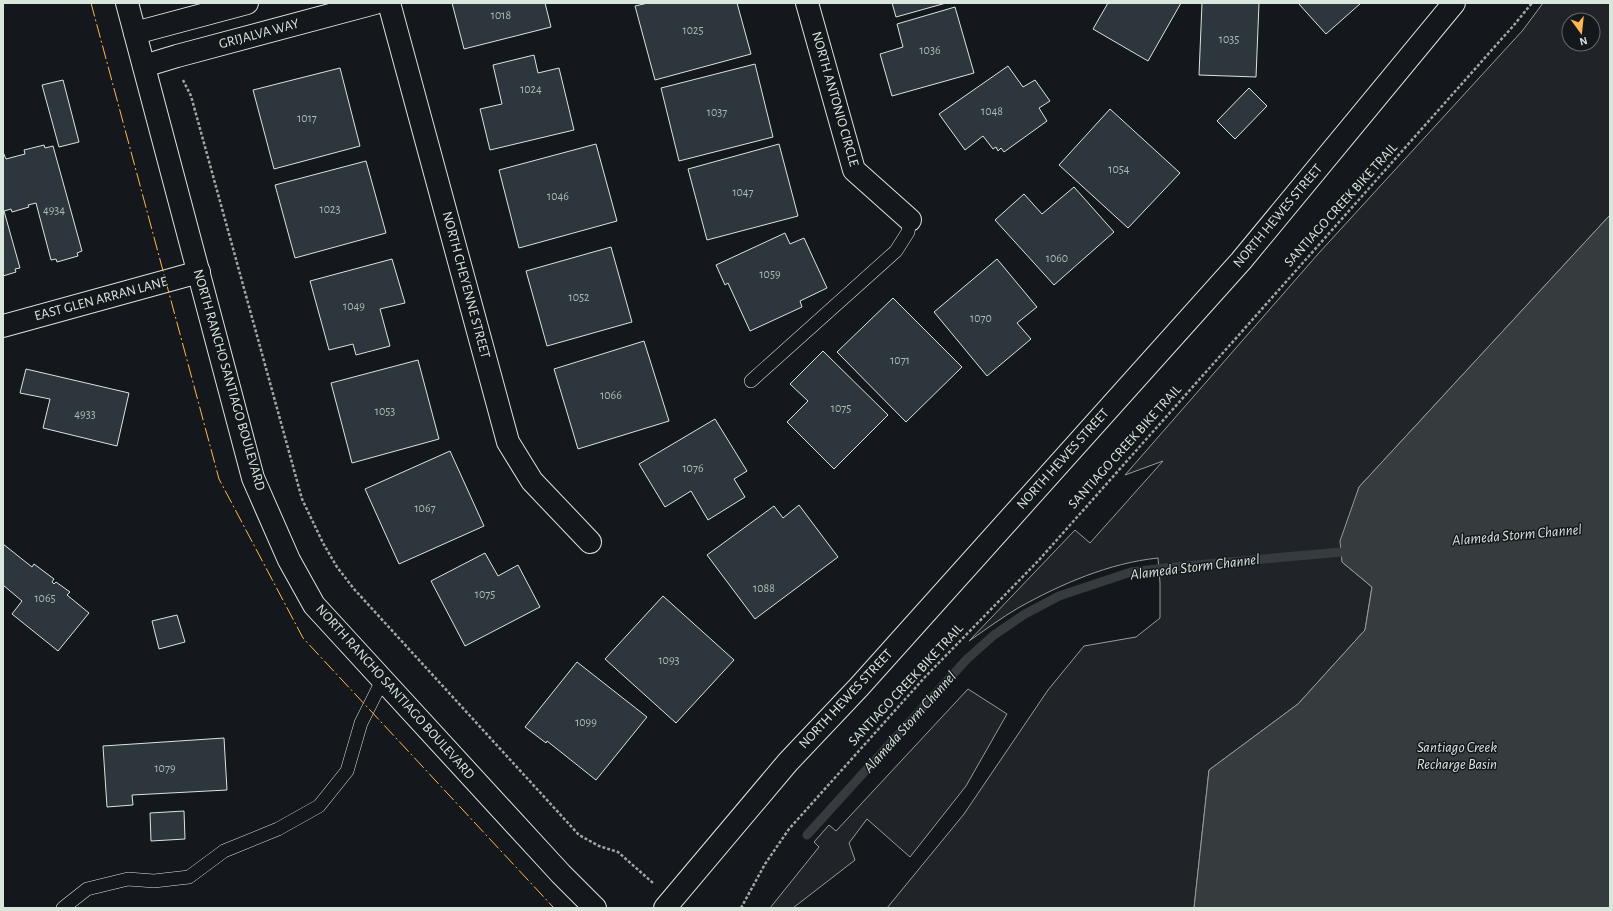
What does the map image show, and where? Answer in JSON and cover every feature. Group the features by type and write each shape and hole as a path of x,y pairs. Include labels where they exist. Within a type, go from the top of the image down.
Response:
{"street":[{"name":"NORTH RANCHO SANTIAGO BOULEVARD","path":"127,3 253,478 289,560 314,605 556,869 595,908"},
{"path":"135,33 247,3"},
{"name":"GRIJALVA WAY","path":"144,66 375,3"},
{"name":"NORTH CHEYENNE STREET","path":"389,3 508,442 532,481 590,542"},
{"name":"NORTH ANTONIO CIRCLE","path":"806,3 854,170 910,220"},
{"name":"NORTH HEWES STREET","path":"668,903 788,762 869,675 1241,261 1454,3"},
{"name":"EAST GLEN ARRAN LANE","path":"3,326 199,272"}],"lane":[{"path":"751,381 896,251 908,232 910,220"},
{"path":"63,908 87,889 128,879 154,881 189,876 224,850 278,829 319,806 347,771 361,722 383,679"}],"path":[{"name":"SANTIAGO CREEK BIKE TRAIL","path":"741,908 765,864 789,829 924,677 1038,560 1532,3"},
{"path":"177,56 184,81 191,96 302,499 323,543 337,567 354,589 579,835 599,846 618,852 668,903"}],"shaded area":[{"path":"1543,3 1610,3 1610,215 1359,487 1342,562 1372,587 1365,630 1298,704 1209,770 1194,908 887,908 964,814 1048,690 1084,646 1136,637 1160,618 1158,558 1104,570 1068,583 1018,608 969,641 1075,530 1090,543 1163,461 1125,475 1318,254 1523,30"},
{"path":"968,689 1007,714 966,786 910,857 867,819 849,843 855,860 793,908 770,908 819,847 814,842 829,825 836,831"}],"water":[{"name":"Santiago Creek Recharge Basin","path":"1610,215 1610,908 1194,908 1209,770 1298,704 1365,630 1372,587 1342,562 1340,541 1359,487"}],"building":[{"path":"452,3 545,3 551,27 464,49"},
{"path":"648,3 737,3 751,54 655,80 635,6"},
{"path":"892,3 946,3 896,17"},
{"path":"1108,3 1181,3 1148,61 1093,29"},
{"path":"1202,3 1259,3 1256,77 1199,75"},
{"path":"1298,3 1361,3 1326,34"},
{"path":"955,7 974,73 892,96 880,54 903,47 897,24"},
{"path":"534,55 538,73 559,68 574,130 490,150 480,109 502,104 493,65"},
{"path":"755,64 773,137 679,161 661,88"},
{"path":"1008,66 1023,87 1035,80 1050,101 1039,108 1047,121 1004,152 1001,148 998,151 996,147 993,149 983,136 965,150 939,114"},
{"path":"340,68 360,146 274,169 253,90"},
{"path":"63,80 79,142 59,147 42,85"},
{"path":"1249,88 1267,106 1235,139 1217,121"},
{"path":"1110,109 1180,173 1128,228 1059,165"},
{"path":"596,144 617,221 519,248 499,170"},
{"path":"779,144 798,216 707,240 688,169"},
{"path":"44,145 45,148 53,146 82,251 77,253 78,256 57,262 56,259 51,260 36,203 28,205 29,207 12,212 11,209 4,211 20,268 15,269 16,272 3,276 3,152 6,159 25,154 24,150"},
{"path":"366,161 386,233 295,258 275,185"},
{"path":"1074,187 1114,232 1054,285 995,220 1024,194 1042,214"},
{"path":"785,233 790,244 804,238 827,288 800,301 802,307 750,331 728,283 725,285 716,265"},
{"path":"611,247 632,322 547,346 526,271"},
{"path":"392,259 405,303 380,309 390,346 356,355 353,344 329,350 310,281"},
{"path":"997,259 1037,307 1017,323 1031,339 987,376 934,312"},
{"path":"893,298 962,367 906,422 837,352"},
{"path":"644,341 669,421 578,449 554,369"},
{"path":"823,351 888,415 834,469 787,422 808,401 790,384"},
{"path":"418,360 439,439 352,463 331,383"},
{"path":"26,369 129,393 117,446 43,428 50,399 20,393"},
{"path":"715,419 747,471 734,479 745,497 708,520 691,491 665,507 639,464"},
{"path":"450,451 484,526 399,564 365,489"},
{"path":"799,505 838,557 755,619 707,555 774,506 783,518"},
{"path":"3,544 32,567 34,564 54,579 52,582 54,584 56,582 70,592 67,595 89,613 58,651 12,614 22,601 3,585"},
{"path":"485,553 498,576 518,565 540,607 465,646 431,581"},
{"path":"663,596 734,660 676,723 605,659"},
{"path":"177,615 185,642 159,649 152,621"},
{"path":"577,662 647,717 596,780 547,741 546,743 525,727"},
{"path":"224,738 227,790 132,795 133,805 107,807 103,746"},
{"path":"184,811 185,839 151,841 150,813"}],"waterway":[{"name":"Alameda Storm Channel","path":"807,835 967,659 994,635 1025,614 1059,596 1131,572 1353,551"}],"power":[{"path":"91,3 219,479 303,638 554,908"}]}
